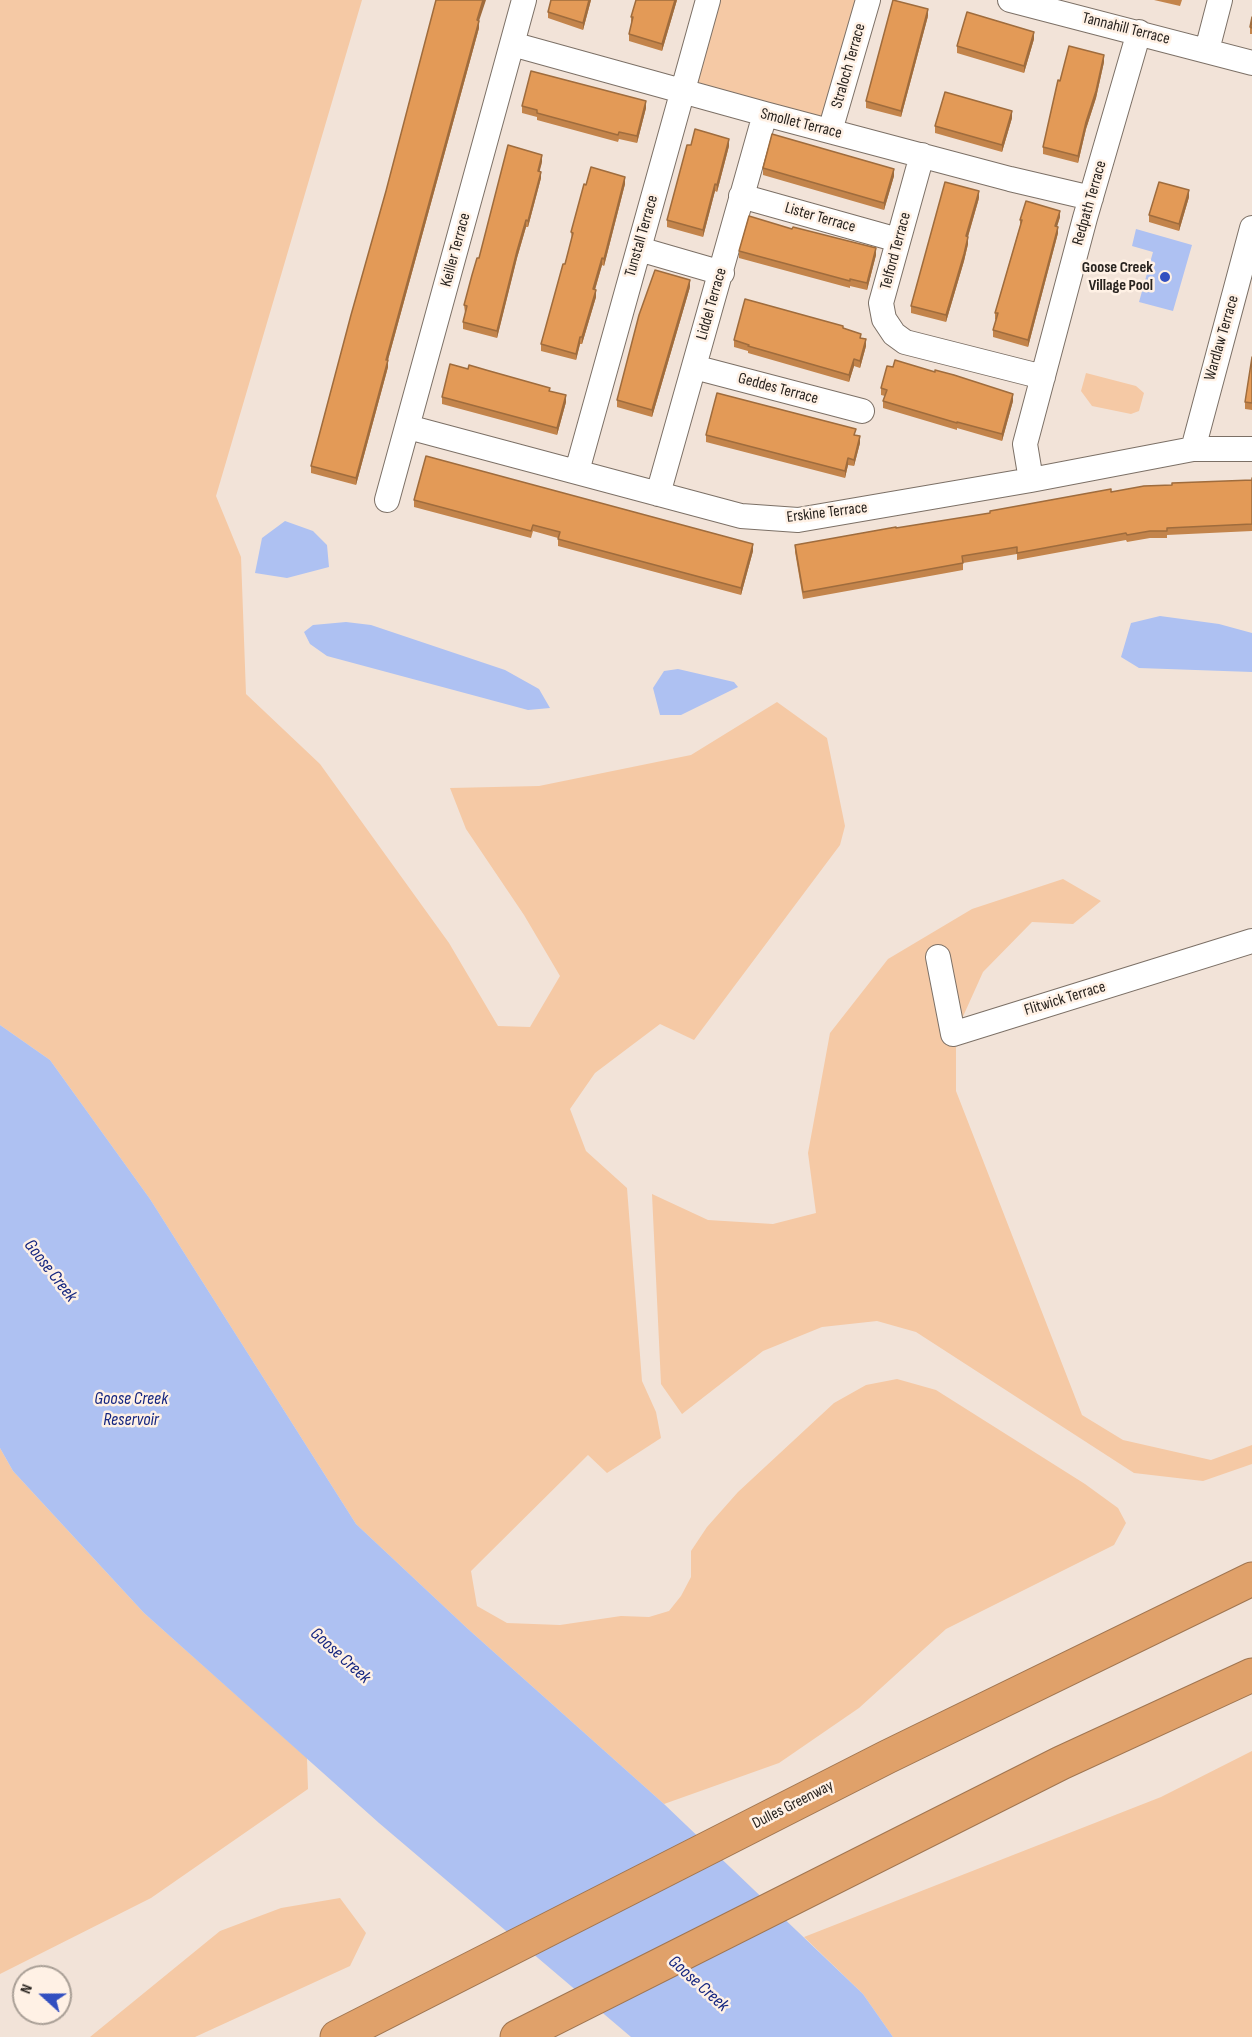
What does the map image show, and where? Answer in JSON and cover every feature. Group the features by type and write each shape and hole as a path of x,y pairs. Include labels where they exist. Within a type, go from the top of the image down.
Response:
{"highway":[{"name":"Dulles Greenway","path":"337,2037 887,1757 1152,1626 1252,1580"},
{"path":"517,2037 1061,1763 1252,1676"}],"street":[{"name":"Keiller Terrace","path":"387,500 524,0"},
{"name":"Tunstall Terrace","path":"577,471 708,0"},
{"name":"Straloch Terrace","path":"830,131 868,0"},
{"name":"Tannahill Terrace","path":"1010,0 1252,63"},
{"path":"1207,50 1220,0"},
{"name":"Redpath Terrace","path":"1031,480 1025,444 1091,198 1139,32"},
{"name":"Smollet Terrace","path":"512,44 682,92 1010,179 1091,198"},
{"name":"Liddel Terrace","path":"658,494 765,114"},
{"name":"Telford Terrace","path":"922,155 881,303 884,319 894,334 905,342 1043,377"},
{"name":"Lister Terrace","path":"741,196 898,240"},
{"name":"Wardlaw Terrace","path":"1193,449 1252,228"},
{"path":"639,249 722,273"},
{"name":"Geddes Terrace","path":"694,367 862,411"},
{"name":"Erskine Terrace","path":"408,427 741,516 798,520 1031,480 1193,449 1252,449"},
{"name":"Flitwick Terrace","path":"938,957 953,1034 1252,941"}],"shaded area":[{"path":"0,0 362,0 216,496 241,557 246,694 320,764 449,943 498,1026 530,1027 560,976 524,915 466,829 450,788 539,786 691,755 777,702 827,738 845,826 840,845 694,1040 660,1024 595,1073 570,1109 586,1151 627,1188 642,1381 656,1412 661,1438 607,1473 588,1455 471,1571 477,1606 507,1623 560,1625 621,1616 649,1617 669,1611 681,1596 691,1577 691,1551 707,1527 738,1492 834,1403 866,1385 897,1379 936,1390 1085,1484 1118,1508 1126,1523 1114,1545 946,1629 859,1708 779,1763 664,1804 468,1629 356,1524 150,1199 50,1060 0,1025"},
{"path":"708,0 868,0 830,131 682,92"},
{"path":"1086,373 1136,386 1144,393 1139,411 1131,414 1092,406 1081,391"},
{"path":"1063,879 1101,901 1073,924 1032,922 983,972 956,1032 956,1091 1082,1415 1123,1440 1211,1460 1252,1445 1252,1464 1203,1481 1134,1473 916,1332 877,1321 822,1327 763,1351 682,1414 661,1384 652,1194 708,1220 773,1224 816,1213 808,1153 830,1033 888,959 972,909"},
{"path":"0,1448 13,1471 144,1613 307,1758 308,1789 151,1898 18,1965 12,1965 12,1968 0,1974"},
{"path":"1252,1751 1252,2037 893,2037 863,1994 804,1937 1161,1797"},
{"path":"340,1898 366,1933 350,1966 195,2037 90,2037 220,1931 281,1908"}],"water":[{"name":"Goose Creek Village Pool","path":"1136,229 1192,245 1173,311 1139,302 1153,252 1132,246"},
{"path":"285,521 313,531 327,545 329,567 287,578 255,573 262,538"},
{"path":"1160,616 1219,624 1252,633 1252,672 1139,668 1121,657 1131,623"},
{"path":"346,622 371,625 505,670 539,689 550,708 528,710 327,656 310,644 304,632 313,625"},
{"path":"678,669 734,682 738,687 681,715 660,715 653,688 664,671"},
{"name":"Goose Creek Reservoir","path":"0,1025 50,1060 150,1199 356,1524 468,1629 664,1804 863,1994 893,2037 631,2037 379,1823 144,1613 13,1471 0,1448"}],"building":[{"path":"436,0 483,0 356,478 311,466"},
{"path":"551,0 589,0 583,23 548,12"},
{"path":"636,0 675,0 662,44 629,34"},
{"path":"893,0 928,9 901,111 866,101"},
{"path":"967,12 1034,32 1024,66 957,46"},
{"path":"1069,46 1104,55 1078,156 1043,147 1058,80 1060,81"},
{"path":"531,71 646,101 637,136 619,132 618,135 537,113 537,110 522,106"},
{"path":"945,92 1012,111 1002,145 935,126"},
{"path":"695,129 729,139 703,230 667,220 687,145 691,145"},
{"path":"772,134 894,169 884,203 763,168"},
{"path":"508,145 542,155 538,171 541,172 528,221 526,220 517,251 497,331 463,322 467,306 464,305 477,258 479,258"},
{"path":"591,167 625,177 604,259 602,258 593,289 596,290 576,354 541,344 563,264 565,264 584,184 586,185"},
{"path":"945,182 979,191 946,315 911,306"},
{"path":"1159,182 1189,190 1179,224 1149,215"},
{"path":"1026,201 1060,211 1055,226 1058,227 1028,340 993,330 998,313 995,313"},
{"path":"749,216 792,229 793,227 876,248 867,283 850,279 850,281 739,251"},
{"path":"655,270 690,280 652,410 617,400 639,315"},
{"path":"745,299 843,326 843,328 861,334 860,338 866,339 860,361 854,359 849,375 734,340"},
{"path":"1252,357 1252,403 1245,402"},
{"path":"895,360 954,375 1013,394 1002,434 883,401 887,390 881,388 887,366 893,367"},
{"path":"450,364 468,369 469,365 550,388 549,391 566,395 557,428 442,397"},
{"path":"717,393 856,429 854,435 860,436 854,460 848,458 845,471 706,435"},
{"path":"426,456 753,544 741,588 558,539 560,532 533,525 531,531 414,500"},
{"path":"1252,480 1252,524 1167,528 1167,531 1127,535 1126,533 1017,553 1017,547 962,556 963,563 803,592 795,545 990,513 990,511 1111,489 1111,492 1144,486 1172,485 1172,483"}],"place":[{"name":"Goose Creek Village Pool","path":"1165,277"}],"water label":[{"name":"Goose Creek","path":"50,1271"},
{"name":"Goose Creek","path":"340,1656"},
{"name":"Goose Creek","path":"698,1984"}]}
